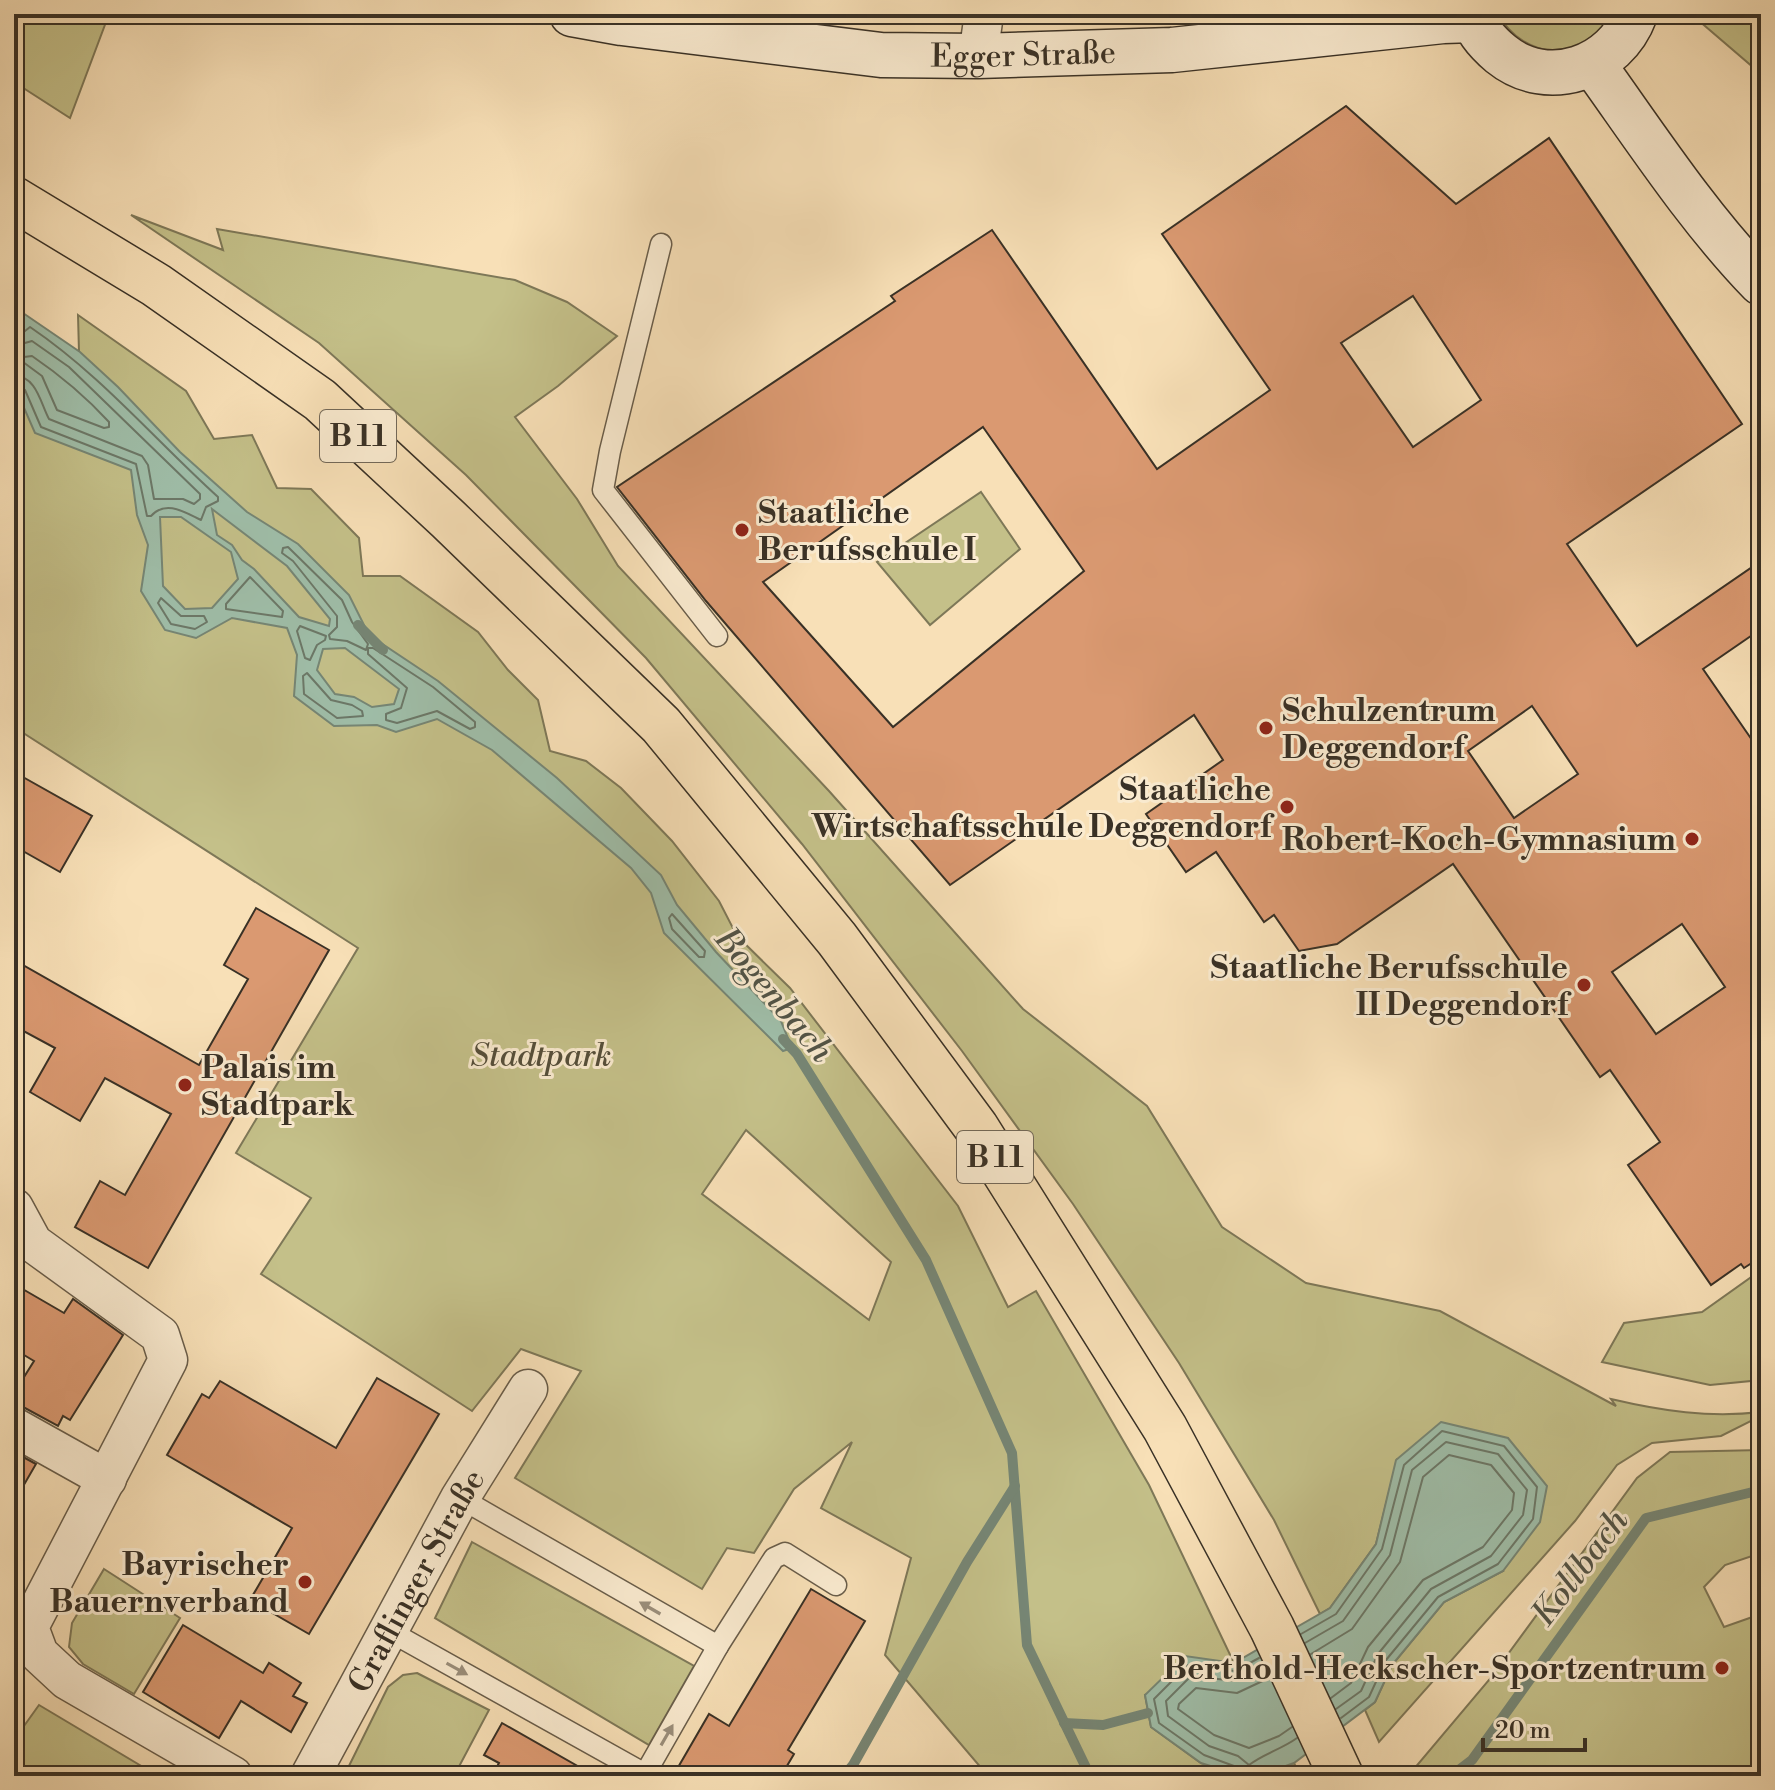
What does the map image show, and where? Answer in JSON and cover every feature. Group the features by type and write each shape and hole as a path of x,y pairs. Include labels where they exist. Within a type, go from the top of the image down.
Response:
{"highway":[{"name":"B 11","path":"14,199 156,285 320,400 661,725 837,939 976,1127 1165,1428 1272,1628 1341,1776"}],"street":[{"name":"Egger Straße","path":"572,14 865,53 981,35 1172,50 1473,17 1489,44 1511,62 1538,72 1566,73 1593,64 1614,49 1629,29 1635,14"},
{"path":"1593,64 1755,265"},
{"path":"14,1208 33,1243 160,1335 168,1360 29,1627 39,1654 67,1680 233,1776"},
{"name":"Graflinger Straße","path":"310,1776 460,1498 528,1389"},
{"path":"14,1427 107,1479"}],"lane":[{"path":"661,244 603,490 717,636"},
{"path":"460,1498 718,1646"},
{"path":"389,1631 645,1774 718,1646 774,1558 785,1553 836,1585"}],"green space":[{"path":"14,14 109,14 70,118 14,82"},
{"path":"1498,14 1610,14 1600,31 1587,43 1555,51 1523,41"},
{"path":"1691,14 1761,14 1761,74"},
{"path":"131,215 223,250 217,229 515,280 567,302 617,336 558,386 515,417 577,499 618,566 829,791 1023,1009 1147,1106 1222,1227 1306,1283 1440,1311 1616,1406 1611,1399 1686,1412 1761,1412 1761,1416 1721,1436 1652,1443 1617,1465 1575,1521 1379,1742 1365,1710 1375,1702 1392,1665 1444,1602 1503,1571 1397,1460 1376,1544 1330,1608 1320,1614 1274,1520 1179,1363 1073,1204 962,1051 802,844 646,658 466,475 319,343"},
{"name":"Stadtpark","path":"78,315 186,391 214,439 252,435 277,488 311,489 359,538 363,576 400,576 478,632 508,670 538,700 550,751 586,761 621,788 672,841 719,901 737,936 790,988 958,1206 1008,1307 1036,1291 1149,1485 1234,1663 1145,1695 1151,1727 1201,1763 1242,1776 988,1776 885,1655 911,1558 821,1508 852,1442 794,1489 754,1553 727,1548 702,1589 515,1478 581,1371 521,1349 472,1411 261,1274 311,1198 236,1153 358,948 14,727 14,318 79,352","holes":["746,1130 891,1262 869,1320 702,1194"]},
{"path":"981,492 1020,549 930,625 877,562"},
{"path":"1757,1273 1761,1279 1761,1380 1710,1385 1602,1362 1624,1323 1702,1312"},
{"path":"1761,1450 1761,1553 1725,1565 1704,1587 1724,1627 1761,1614 1761,1776 1408,1776 1489,1680 1637,1478 1670,1452"},
{"path":"472,1542 694,1666 649,1745 435,1618"},
{"path":"104,1569 180,1618 134,1694 83,1664 69,1647 72,1623"},
{"path":"417,1673 489,1710 454,1776 344,1776 388,1687 403,1675"},
{"path":"39,1705 158,1776 36,1776 14,1765 14,1740"},
{"path":"1294,1763 1300,1776 1258,1776"}],"water":[{"path":"23,313 80,352 180,452 247,512 298,544 349,595 369,635 438,681 557,778 661,875 677,905 781,1021 792,1048 783,1051 664,933 651,893 631,868 492,750 437,719 396,732 377,725 334,726 294,696 297,655 287,628 232,618 196,638 165,630 141,591 148,545 137,515 131,470 35,433 14,385 18,316","holes":["212,509 287,566 330,619 329,626 299,617 242,560 232,545 217,535","160,517 181,517 231,552 238,579 212,608 185,609 163,586","345,648 399,689 394,704 372,707 354,697 335,694 317,670 323,649"]},
{"path":"1441,1422 1508,1438 1547,1486 1540,1522 1503,1571 1444,1602 1392,1665 1375,1702 1294,1763 1258,1776 1242,1776 1201,1763 1151,1727 1145,1695 1185,1656 1234,1663 1330,1608 1376,1544 1396,1460"}],"building":[{"path":"1346,106 1456,204 1549,138 1742,424 1567,544 1637,646 1761,561 1761,629 1703,669 1761,753 1761,1257 1744,1268 1741,1264 1711,1285 1628,1165 1660,1142 1610,1070 1600,1077 1453,864 1337,944 1299,951 1274,915 1264,922 1216,852 1186,872 1146,814 1223,760 1194,715 950,885 706,601 617,487 895,301 891,296 992,230 1157,469 1270,390 1162,234","holes":["1413,296 1481,400 1413,447 1341,343","983,427 1084,571 893,727 763,582","1532,706 1578,774 1514,818 1468,751","1682,924 1725,987 1656,1034 1612,972"]},
{"path":"14,772 92,816 60,872 14,846"},
{"name":"Palais im Stadtpark","path":"256,908 329,950 148,1268 75,1227 100,1181 125,1195 171,1114 105,1078 80,1121 30,1092 55,1048 14,1026 14,960 199,1065 248,979 224,965"},
{"path":"14,1284 64,1313 73,1299 123,1335 70,1420 63,1416 58,1426 14,1405 14,1393 34,1361 14,1349"},
{"path":"377,1378 439,1414 309,1634 250,1600 292,1528 167,1455 202,1394 209,1398 220,1381 336,1448"},
{"path":"14,1452 36,1464 14,1502"},
{"path":"811,1589 865,1621 788,1750 794,1754 781,1776 673,1776 709,1714 729,1726"},
{"path":"183,1625 263,1673 269,1663 301,1683 293,1696 307,1703 291,1732 241,1701 219,1738 143,1692"},
{"path":"502,1723 595,1776 492,1776 499,1763 484,1755"}],"waterway":[{"name":"Bogenbach","path":"358,625 383,650"},
{"name":"Bogenbach","path":"783,1039 797,1054 926,1260 1012,1453 1027,1645 1090,1776"},
{"path":"844,1776 967,1562 1015,1486"},
{"name":"Kollbach","path":"1451,1776 1472,1760 1646,1518 1761,1490"},
{"path":"1064,1723 1103,1725 1148,1713"}],"place":[{"name":"Staatliche Berufsschule I","path":"742,530"},
{"name":"Schulzentrum Deggendorf","path":"1266,728"},
{"name":"Staatliche Wirtschaftsschule Deggendorf","path":"1287,807"},
{"name":"Robert-Koch-Gymnasium","path":"1692,839"},
{"name":"Staatliche Berufsschule II Deggendorf","path":"1584,985"},
{"name":"Palais im Stadtpark","path":"185,1085"},
{"name":"Bayrischer Bauernverband","path":"305,1582"},
{"name":"Berthold-Heckscher-Sportzentrum","path":"1722,1668"}]}
